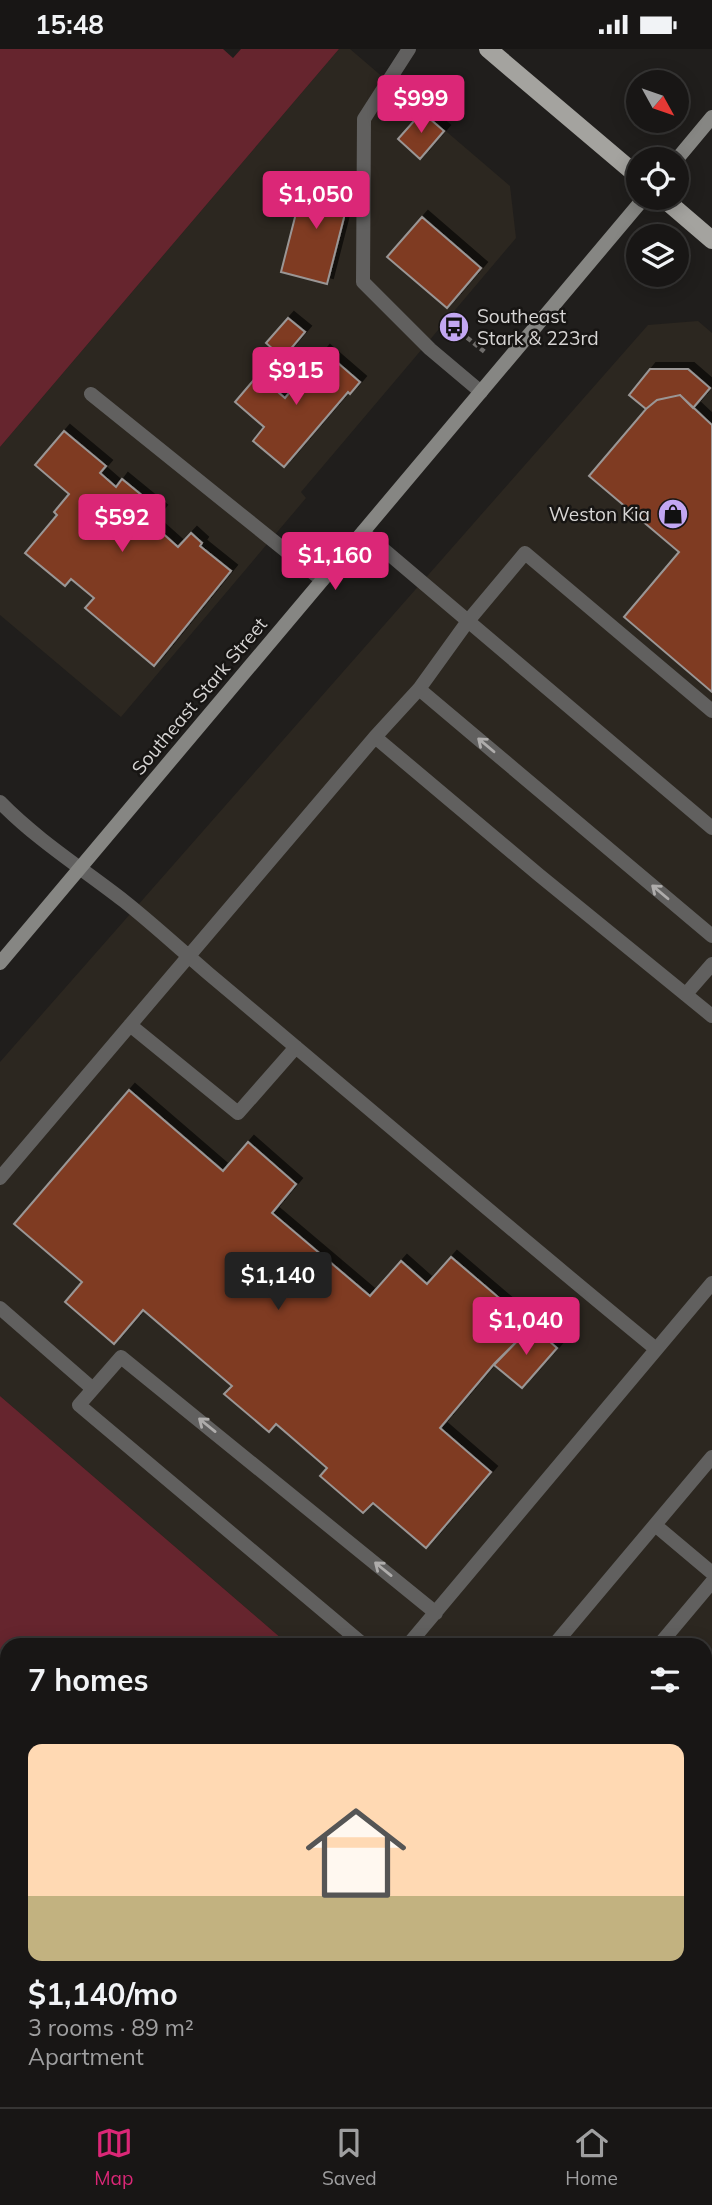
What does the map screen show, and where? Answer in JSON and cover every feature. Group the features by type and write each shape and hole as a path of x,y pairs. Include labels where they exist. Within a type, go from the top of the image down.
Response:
{"main road":[{"path":"488,49 626,166"},
{"path":"687,147 712,117"},
{"name":"Southeast Stark Street","path":"0,963 634,210"},
{"path":"677,210 712,240"}],"lane":[{"path":"409,49 364,119 363,282 430,349 481,392"},
{"path":"91,394 322,580"},
{"path":"363,531 712,828"},
{"path":"0,1178 375,737 419,689 468,621 524,553 712,711"},
{"path":"419,689 712,936"},
{"path":"375,737 528,867 712,1016"},
{"path":"0,802 126,903 656,1349"},
{"path":"686,994 712,964"},
{"path":"130,1025 238,1113 296,1047"},
{"path":"414,1638 712,1283"},
{"path":"0,1308 93,1389"},
{"path":"356,1638 79,1405 121,1357 436,1613"},
{"path":"560,1638 712,1457"},
{"path":"655,1525 712,1573"},
{"path":"665,1638 712,1582"}],"path":[{"path":"454,327 502,367"}],"shaded area":[{"path":"0,49 223,49 233,58 241,49 339,49 0,447"},
{"path":"339,49 350,49 510,186 516,238 301,492 306,498 121,717 0,615 0,447"},
{"path":"698,321 712,333 712,1638 281,1638 0,1396 0,1062 648,325"},
{"path":"0,1396 281,1638 0,1638"}],"building":[{"path":"422,112 444,131 420,159 398,139"},
{"path":"305,178 351,190 327,284 281,272"},
{"path":"422,217 481,268 447,308 387,257"},
{"path":"288,318 305,332 283,358 266,343"},
{"path":"324,351 360,382 350,394 348,392 284,467 253,441 264,427 235,402 258,375 285,398"},
{"path":"650,369 688,369 710,388 693,408 680,395 657,400 646,409 629,395"},
{"name":"Weston Kia","path":"680,395 712,425 712,692 624,617 679,552 589,476 646,409 657,400"},
{"path":"64,431 106,466 100,473 116,487 122,479 161,511 151,523 178,547 191,533 202,543 200,546 231,571 154,666 85,608 94,598 71,579 65,586 25,553 57,515 54,512 69,494 35,465"},
{"path":"129,1090 223,1171 248,1142 296,1184 272,1213 370,1296 401,1261 427,1284 451,1257 532,1326 494,1364 440,1428 491,1472 426,1548 373,1503 363,1513 320,1476 327,1468 276,1424 269,1432 224,1394 232,1386 143,1310 114,1344 65,1302 82,1282 14,1224"},
{"path":"532,1326 557,1348 522,1388 494,1365"}],"place":[{"name":"Southeast Stark & 223rd","path":"454,327"},
{"name":"Weston Kia","path":"673,514"}]}
